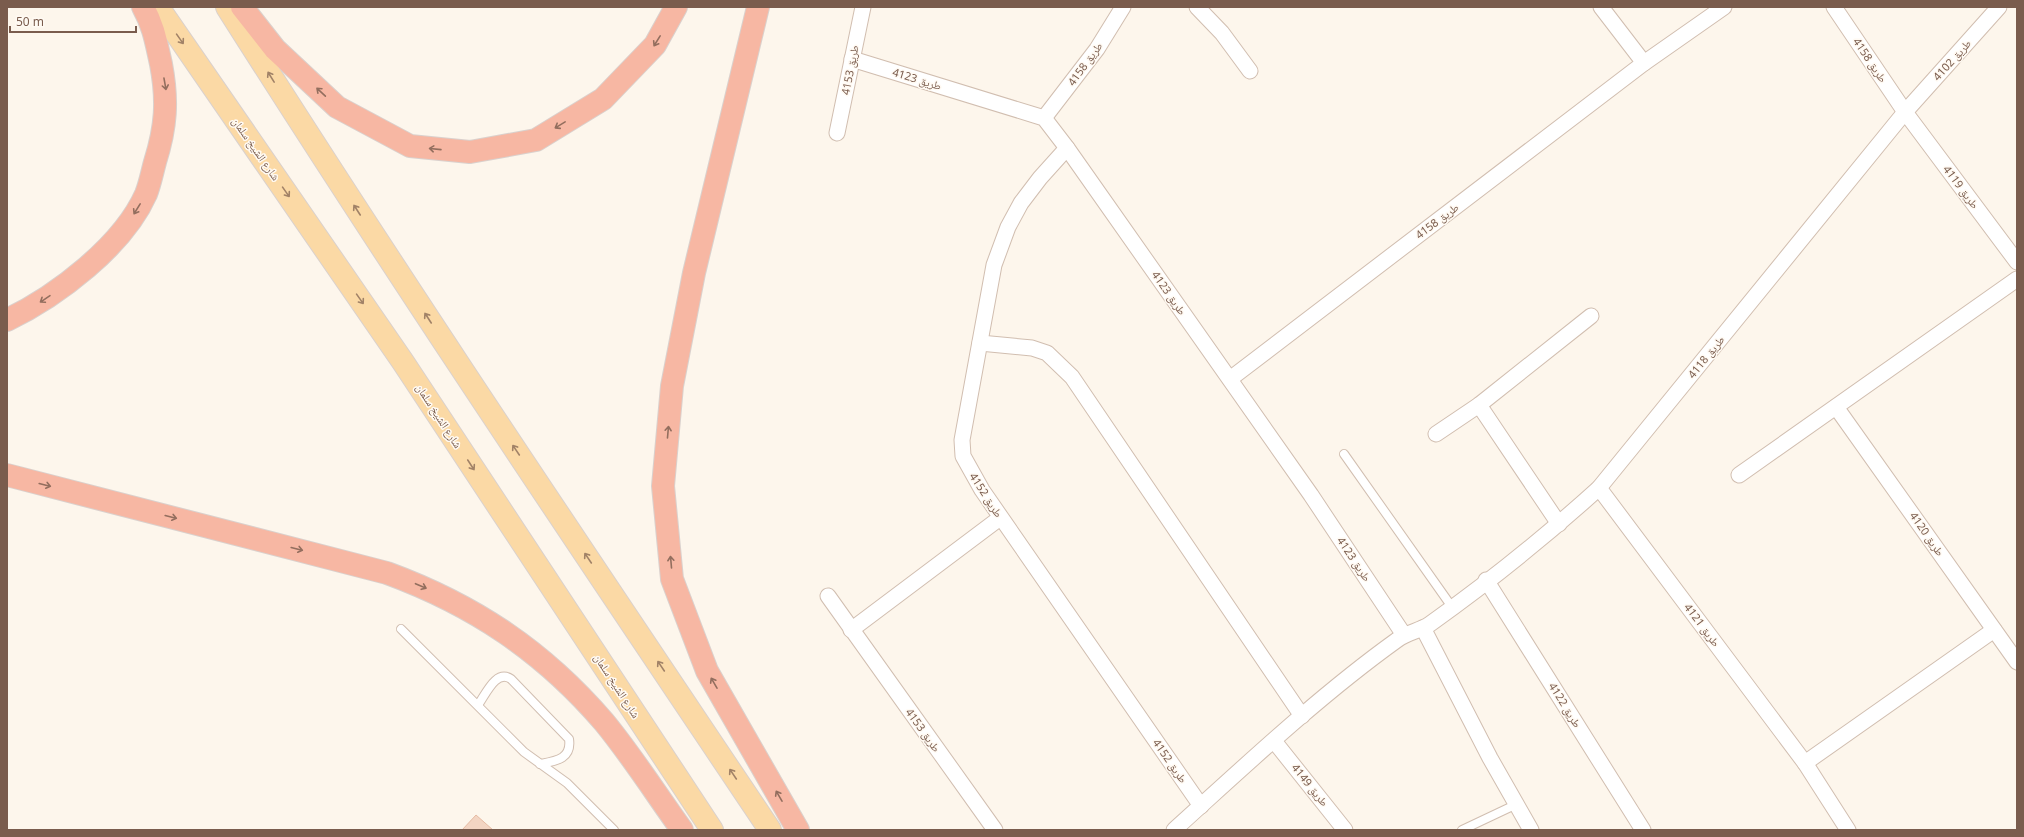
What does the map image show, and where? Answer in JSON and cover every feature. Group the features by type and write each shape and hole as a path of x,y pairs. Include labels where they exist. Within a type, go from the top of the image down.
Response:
{"highway":[{"path":"7,320 30,308 76,277 123,232 146,194 163,134 166,90 153,24 143,7"},
{"path":"242,7 275,49 337,107 410,146 470,152 536,140 603,99 655,45 676,7"},
{"path":"758,7 692,281 672,386 663,486 672,579 707,670 798,830"},
{"path":"7,475 387,573 440,594 466,607 515,638 562,678 584,700 623,747 682,830"}],"main road":[{"name":"شارع الشيخ سلمان","path":"158,7 403,362 712,830"},
{"path":"226,7 323,159 445,344 770,830"}],"street":[{"name":"طريق 4153","path":"837,133 863,7"},
{"name":"طريق 4158","path":"1044,118 1097,49 1123,7"},
{"path":"1197,7 1222,33 1250,72"},
{"path":"1601,7 1644,63"},
{"name":"طريق 4158","path":"1230,379 1644,63 1724,7"},
{"name":"طريق 4158","path":"1834,7 1905,112"},
{"name":"طريق 4102","path":"1905,112 1999,7"},
{"name":"طريق 4123","path":"852,59 1044,118 1068,148 1311,495 1404,635"},
{"name":"طريق 4119","path":"1905,112 2017,262"},
{"name":"طريق 4118","path":"1486,580 1559,524 1599,488 1905,112"},
{"name":"طريق 4152","path":"1068,148 1040,178 1020,204 1008,227 994,265 986,301 980,343 962,440 963,456 1000,518 1201,806"},
{"path":"1739,475 2017,279"},
{"path":"1436,434 1479,405 1591,316"},
{"path":"980,343 1032,348 1042,351 1060,364 1072,377 1302,716"},
{"path":"1479,405 1559,524"},
{"name":"طريق 4120","path":"1836,407 2017,662"},
{"name":"طريق 4121","path":"1599,488 1805,763 1848,830"},
{"path":"852,630 1000,518"},
{"path":"1174,830 1302,716 1404,635 1423,628 1486,580"},
{"name":"طريق 4122","path":"1486,580 1643,830"},
{"name":"طريق 4153","path":"828,596 995,830"},
{"path":"1423,628 1490,758 1531,830"},
{"path":"1805,763 1994,630"},
{"name":"طريق 4149","path":"1274,741 1345,830"}],"lane":[{"path":"1344,454 1452,607"},
{"path":"401,628 524,752 567,783 614,830"},
{"path":"478,705 496,679 501,676 506,676 511,679 569,739 570,746 568,753 563,759 540,764"},
{"path":"1462,830 1516,804"}],"building":[{"path":"476,815 493,830 462,830"}]}
